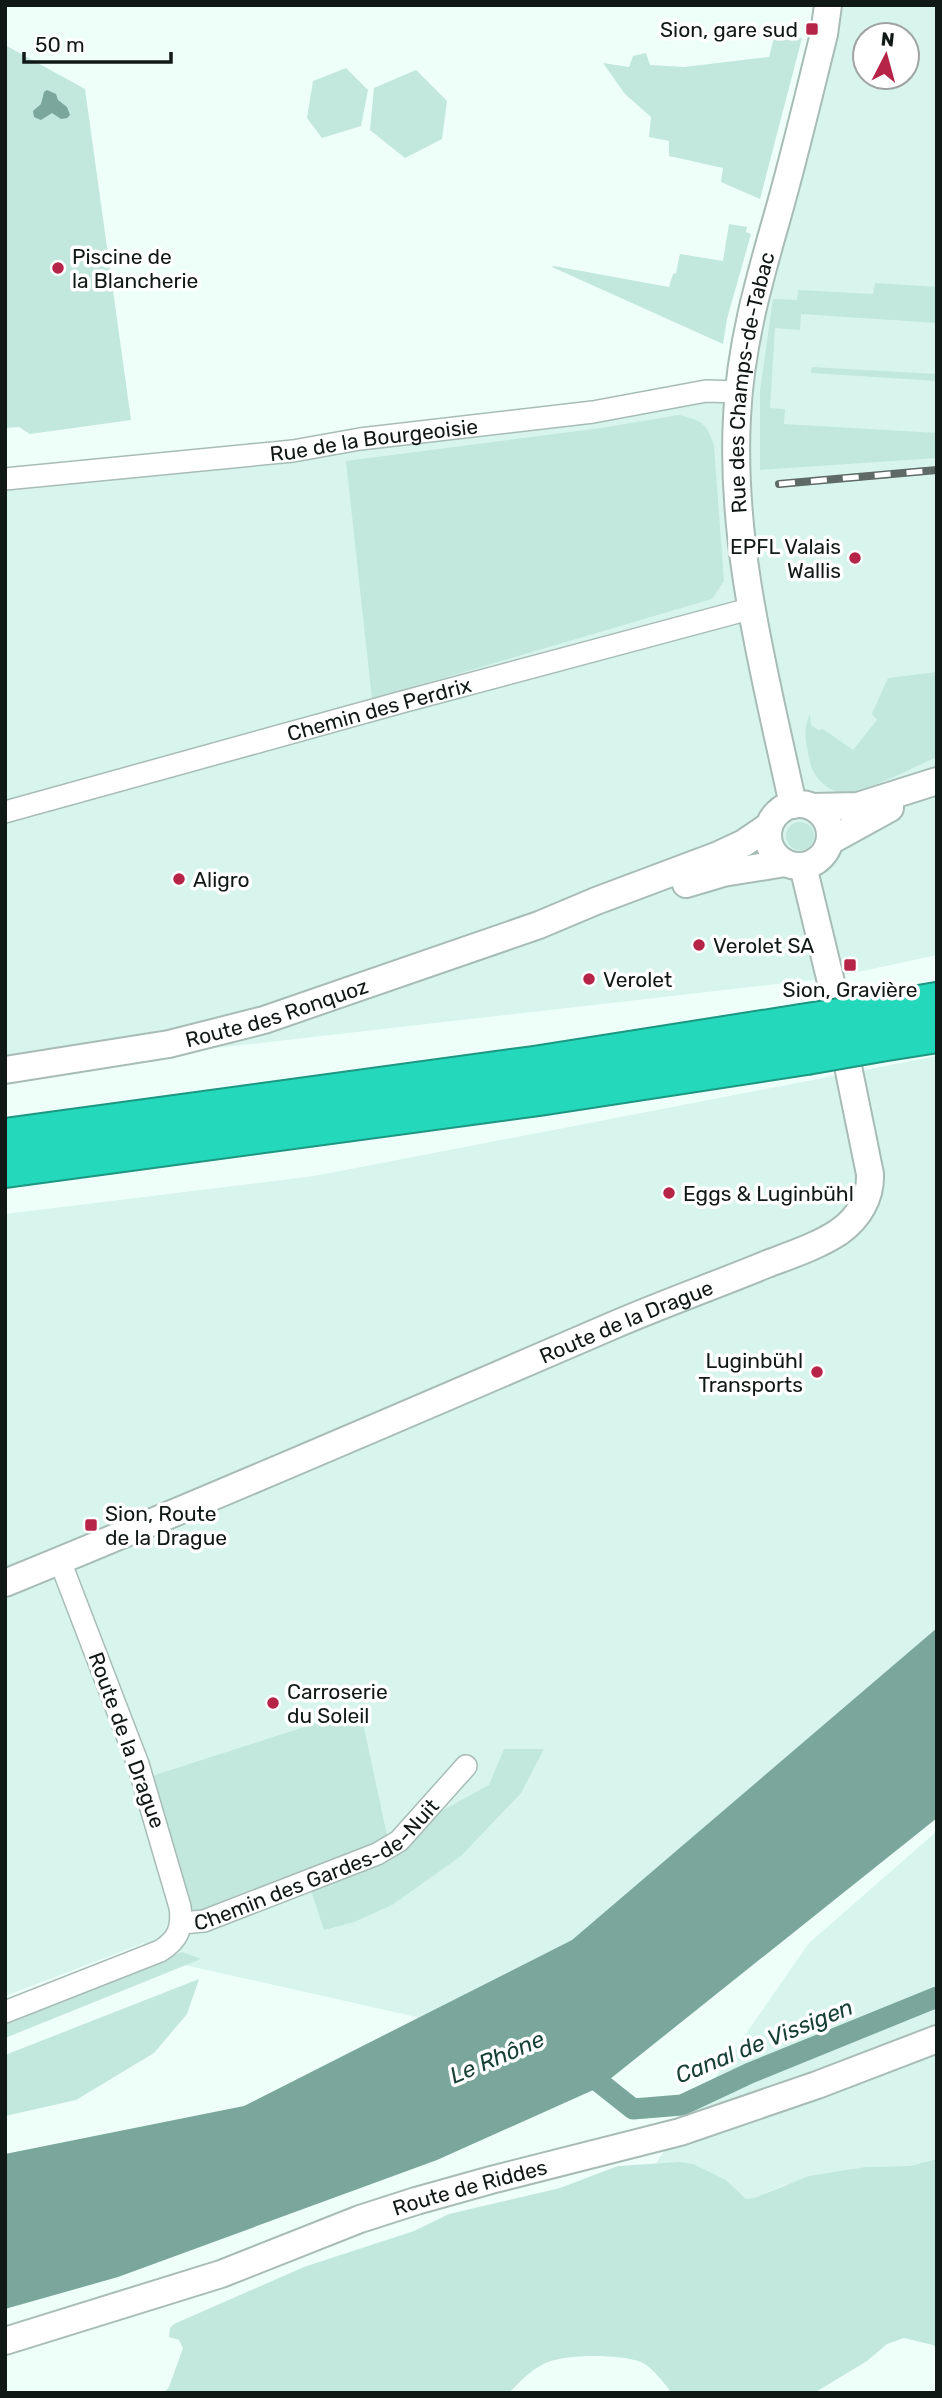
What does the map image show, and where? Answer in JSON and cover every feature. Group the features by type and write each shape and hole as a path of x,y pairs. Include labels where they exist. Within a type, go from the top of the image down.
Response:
{"highway":[{"path":"5,1168 538,1096 803,1040 876,1028 937,1002"},
{"path":"876,1028 937,1033"},
{"path":"5,1138 521,1068 803,1040"}],"street":[{"name":"Rue des Champs-de-Tabac","path":"804,806 775,727 741,539 737,491 737,416 758,285 824,34 828,5"},
{"name":"Rue de la Bourgeoisie","path":"5,479 293,451 360,439 583,414 706,391 740,392"},
{"name":"Chemin des Perdrix","path":"5,812 753,608"},
{"path":"804,806 823,815 829,824 830,841 819,860 794,865 776,857 770,848 769,826 778,812 804,806 858,806 937,782"},
{"path":"830,841 937,782"},
{"name":"Route des Ronquoz","path":"5,1070 169,1044 237,1028 539,925 716,856 744,843 769,826"},
{"name":"Route des Ronquoz","path":"539,925 601,910 723,873 794,865"},
{"name":"Route de la Drague","path":"5,1583 332,1448 635,1316 787,1256 831,1237 844,1228 859,1213 867,1196 869,1169 830,978 794,865"},
{"name":"Route de la Drague","path":"60,1561 138,1764 180,1907 181,1923"},
{"name":"Chemin des Gardes-de-Nuit","path":"5,2012 160,1951 176,1939 181,1923 204,1921 377,1854 399,1841 466,1766"},
{"name":"Route de Riddes","path":"5,2341 221,2274 360,2219 416,2201 680,2132 804,2090 937,2039"}],"shaded area":[{"path":"828,5 937,5 937,955 830,978 5,1072 5,479 739,392"},
{"path":"775,34 790,35 791,40 802,38 760,199 721,182 723,168 669,156 669,141 649,137 651,117 625,94 603,63 629,67 633,56 646,53 650,65 684,67 769,57"},
{"name":"Piscine de la Blancherie","path":"5,45 85,89 131,420 30,434 19,427 5,428"},
{"path":"346,68 368,90 361,126 322,138 307,118 313,81"},
{"path":"416,70 447,101 442,139 405,158 370,130 374,88"},
{"path":"729,224 747,227 746,232 751,234 727,319 723,344 552,267 669,287 673,274 676,273 680,254 723,261"},
{"path":"875,283 937,287 937,323 801,314 800,330 775,328 770,408 785,409 784,424 937,433 937,458 760,470 760,391 773,299 797,300 798,290 873,294"},
{"path":"812,367 937,374 937,381 811,373"},
{"path":"679,415 706,427 714,446 724,581 712,599 372,699 346,461 601,428"},
{"path":"937,672 937,757 853,792 838,792 822,783 812,768 806,743 805,732 810,714 811,725 818,730 823,729 853,750 877,720 872,714 888,678"},
{"path":"800,822 810,826 814,836 810,846 800,850 790,846 786,836 790,826"},
{"path":"937,1056 937,1628 572,1940 421,2018 153,1958 144,1943 5,1996 5,1214 314,1176"},
{"path":"360,1709 388,1840 489,1785 504,1749 544,1749 521,1793 461,1856 392,1905 354,1922 324,1930 309,1885 193,1919 152,1776"},
{"path":"937,1831 937,2159 910,2166 866,2167 784,2185 746,2199 726,2180 656,2163 809,1943"},
{"path":"182,1952 201,1959 5,2038 5,2020"},
{"path":"199,1979 187,2014 154,2053 76,2100 5,2116 5,2055"},
{"path":"937,2159 937,2348 904,2338 887,2344 867,2361 814,2393 672,2393 654,2371 641,2362 594,2356 548,2362 532,2371 509,2393 164,2393 169,2387 183,2348 179,2340 169,2337 170,2328 174,2324 304,2267 414,2231 449,2214 560,2188 618,2166 679,2162 693,2164 726,2180 746,2199 809,2176 866,2167 910,2166"}],"water":[{"path":"47,90 56,94 58,100 67,107 70,115 67,118 61,119 52,113 41,120 34,117 33,111 41,104"},
{"name":"Le Rhône","path":"937,1628 937,1818 600,2087 437,2160 118,2277 5,2309 5,2154 244,2106 572,1940"}],"waterway":[{"name":"Canal de Vissigen","path":"580,2067 633,2109 682,2105 750,2073 937,1997"}],"railway":[{"path":"779,484 937,470"}],"place":[{"name":"Sion, gare sud","path":"812,29"},
{"name":"Piscine de la Blancherie","path":"58,268"},
{"name":"EPFL Valais Wallis","path":"855,558"},
{"name":"Aligro","path":"179,879"},
{"name":"Verolet SA","path":"699,945"},
{"name":"Sion, Gravière","path":"850,965"},
{"name":"Verolet","path":"589,979"},
{"name":"Eggs & Luginbühl","path":"669,1193"},
{"name":"Luginbühl Transports","path":"817,1372"},
{"name":"Sion, Route de la Drague","path":"91,1525"},
{"name":"Carroserie du Soleil","path":"273,1703"}]}
